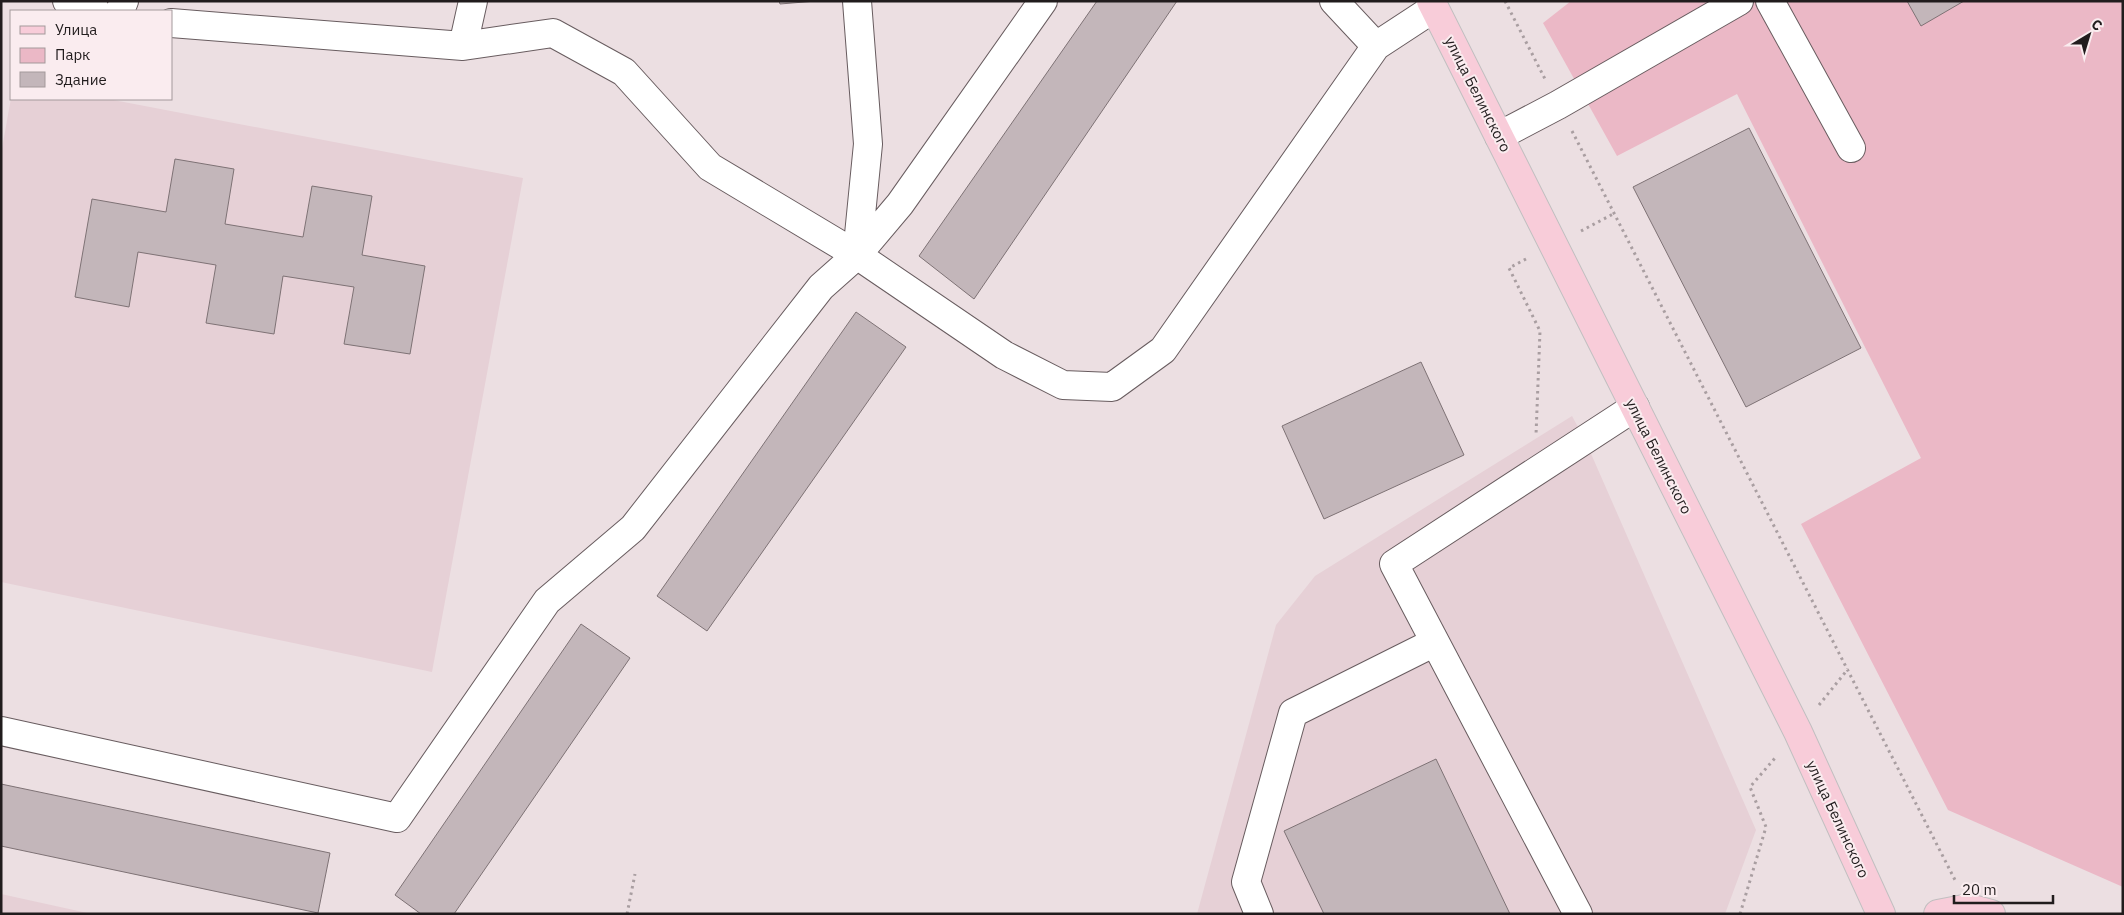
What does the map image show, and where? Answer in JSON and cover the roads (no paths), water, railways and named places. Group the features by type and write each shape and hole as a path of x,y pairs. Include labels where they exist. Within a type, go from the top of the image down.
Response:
{"main road":[{"name":"улица Белинского","path":"1432,4 1798,732 1881,914"},
{"path":"1938,914 1980,911"}],"lane":[{"path":"67,1 93,10"},
{"path":"464,46 473,1"},
{"path":"857,1 868,144 857,255"},
{"path":"1,731 397,818 547,601 633,528 821,287 857,255 900,204 1043,1"},
{"path":"1334,1 1376,46"},
{"path":"1499,136 1558,106 1739,1"},
{"path":"1770,1 1851,148"},
{"path":"172,23 464,46 553,33 624,72 710,167 857,255 1004,355 1063,386 1112,387 1163,350 1376,46 1432,4"},
{"path":"1578,914 1394,564 1635,407"},
{"path":"1259,914 1246,882 1293,713 1435,642"}]}
